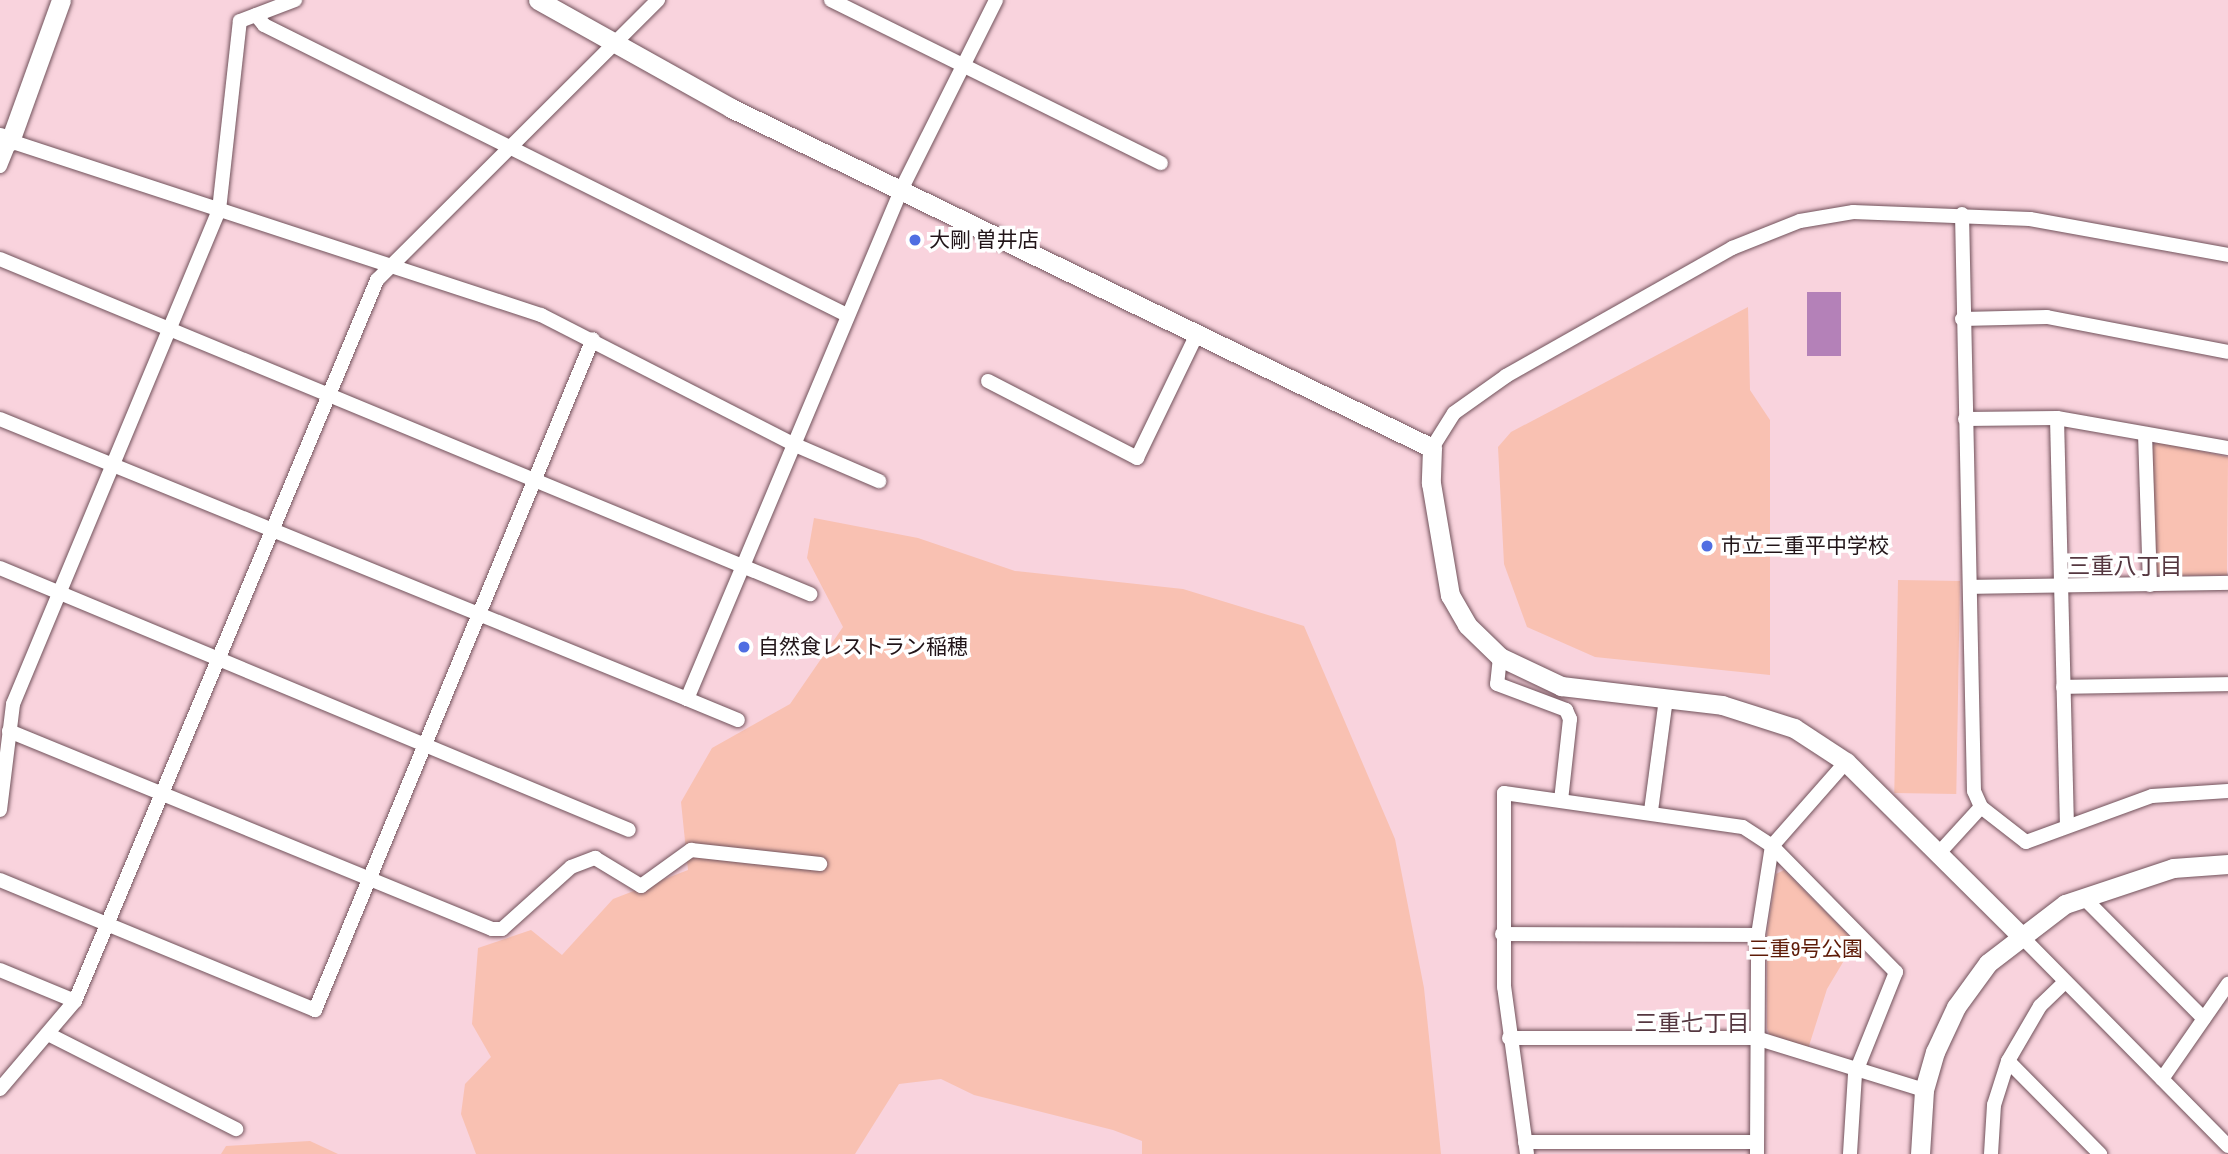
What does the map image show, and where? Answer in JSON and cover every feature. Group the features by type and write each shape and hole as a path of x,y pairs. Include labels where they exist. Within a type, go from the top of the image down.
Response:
{"street":[{"path":"0,166 5,139 61,0"},
{"path":"0,810 13,704 219,210 240,21 295,0"},
{"path":"538,0 731,108 902,188 1432,449"},
{"path":"0,1089 75,1001 327,394 387,265 658,0"},
{"path":"831,0 1161,163"},
{"path":"687,699 902,188 996,0"},
{"path":"256,15 506,147 847,315"},
{"path":"5,139 387,265 593,339 793,444 879,481"},
{"path":"2228,255 2030,219 1962,214 1831,214 1742,243 1471,397 1432,449 1431,483 1450,595 1467,625 1500,657 1561,686 1667,698 1760,714 1846,762 2228,1146"},
{"path":"1962,214 1962,318 1974,791 1982,807 2026,842 2067,822 2152,796 2228,791"},
{"path":"0,259 810,594"},
{"path":"1962,318 2047,317 2228,352"},
{"path":"988,382 1137,458 1198,332"},
{"path":"0,880 314,1010 593,339"},
{"path":"1965,419 2057,418 2228,448"},
{"path":"2057,418 2067,822"},
{"path":"0,419 479,612 738,720"},
{"path":"2145,433 2150,585"},
{"path":"0,568 629,830"},
{"path":"1970,587 2228,583"},
{"path":"1500,657 1497,684 1566,710 1570,719 1561,800"},
{"path":"2063,687 2228,684"},
{"path":"1651,811 1667,698"},
{"path":"9,731 492,929 502,929 587,860 607,862 641,886 691,850 820,864"},
{"path":"1846,762 1772,846 1758,935 1757,1148 1526,1148 1509,1038 1502,934 1504,793 1719,819 1772,846 1896,972 1855,1074 1850,1154"},
{"path":"1939,853 1982,807"},
{"path":"1920,1154 1924,1090 1956,1007 1988,963 2021,936 2084,898 2173,868 2228,864"},
{"path":"2084,898 2204,1019"},
{"path":"1502,934 1758,935"},
{"path":"0,970 75,1001"},
{"path":"1991,1154 1994,1105 2008,1060 2040,1006 2065,982"},
{"path":"2162,1079 2228,984"},
{"path":"48,1034 236,1129"},
{"path":"1509,1038 1756,1038 1855,1074 1924,1090"},
{"path":"2008,1060 2100,1154"}],"green space":[{"path":"1748,307 1750,390 1770,420 1770,675 1595,657 1527,627 1504,564 1498,447 1511,432"},
{"path":"2158,442 2228,457 2227,575 2161,576 2155,570 2151,447"},
{"path":"814,518 918,538 1015,571 1183,589 1304,626 1395,839 1424,988 1441,1154 1142,1154 1142,1141 1113,1130 974,1095 941,1079 899,1084 855,1154 476,1154 461,1114 465,1084 491,1057 472,1024 478,948 531,930 562,955 613,899 688,870 681,802 712,748 790,704 843,627 807,558"},
{"path":"1898,580 1960,581 1956,794 1894,793"},
{"name":"三重9号公園","path":"1784,870 1855,942 1827,989 1808,1049 1770,1036 1767,1028 1767,934 1776,874"},
{"path":"310,1141 338,1154 221,1154 226,1146"}],"shaded area":[{"path":"1807,292 1841,292 1841,356 1807,356"}],"place":[{"name":"大剛 曽井店","path":"915,240"},
{"name":"市立三重平中学校","path":"1707,546"},
{"name":"自然食レストラン稲穂","path":"744,647"}],"district":[{"name":"三重八丁目","path":"2125,566"},
{"name":"三重七丁目","path":"1692,1023"}]}
